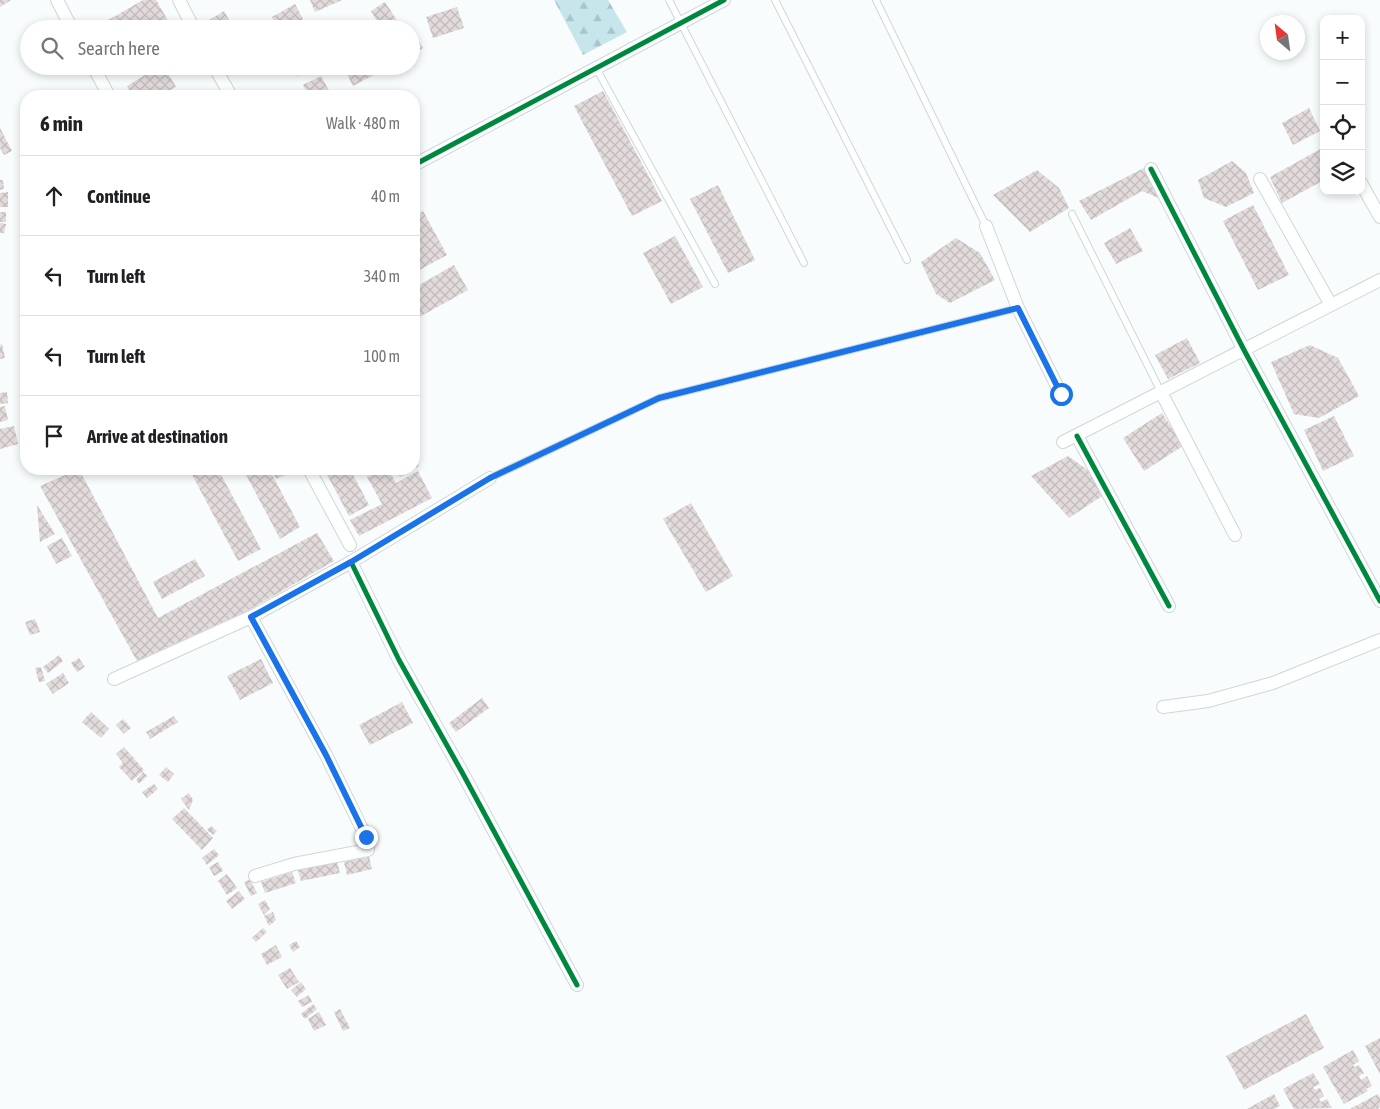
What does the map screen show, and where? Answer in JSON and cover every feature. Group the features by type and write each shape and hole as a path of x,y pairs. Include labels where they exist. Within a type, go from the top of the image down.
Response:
{"street":[{"path":"57,0 67,20"},
{"path":"179,0 189,20"},
{"path":"420,162 724,0"},
{"path":"98,75 106,90"},
{"path":"219,75 227,90"},
{"path":"1151,169 1244,350 1380,601"},
{"path":"1260,179 1331,305"},
{"path":"1365,190 1380,217"},
{"path":"986,226 1018,308 1061,394"},
{"path":"1063,442 1380,280"},
{"path":"1161,392 1235,535"},
{"path":"1076,436 1169,606"},
{"path":"312,475 350,545"},
{"path":"114,679 251,617 351,562 490,478"},
{"path":"351,562 399,660 577,985"},
{"path":"251,617 326,755 366,837 368,850 294,864 255,876"},
{"path":"1163,707 1208,701 1272,682 1380,640"}],"lane":[{"path":"669,0 804,263"},
{"path":"775,0 906,260"},
{"path":"876,0 986,226"},
{"path":"596,68 715,284"},
{"path":"1072,214 1161,392"},
{"path":"490,478 659,398 1018,308"}],"green space":[{"path":"554,0 608,0 627,32 583,55"}],"building":[{"path":"0,0 11,0 0,7"},
{"path":"143,0 156,0 168,20 108,20"},
{"path":"310,0 342,0 315,12"},
{"path":"385,2 397,20 376,20 371,11"},
{"path":"295,4 303,19 274,20 272,17"},
{"path":"457,7 464,28 433,38 426,17"},
{"path":"224,11 229,20 209,20"},
{"path":"145,75 169,75 176,87 170,90 129,90 127,86"},
{"path":"348,75 374,75 353,86"},
{"path":"321,76 329,90 306,90 303,85"},
{"path":"603,91 662,201 632,216 574,106"},
{"path":"1309,108 1320,131 1293,145 1282,123"},
{"path":"0,128 12,151 4,155 0,148"},
{"path":"1320,149 1320,182 1282,203 1270,177"},
{"path":"1232,161 1246,173 1254,193 1226,207 1204,198 1198,180"},
{"path":"1146,167 1161,199 1142,191 1091,220 1079,201"},
{"path":"1037,170 1059,188 1069,208 1030,232 993,195"},
{"path":"0,180 3,180 4,189 0,190"},
{"path":"718,185 755,260 728,273 690,199"},
{"path":"8,192 8,207 0,207 0,193"},
{"path":"1253,205 1289,275 1258,290 1223,221"},
{"path":"423,211 447,255 420,270 420,213"},
{"path":"0,212 6,212 6,222 0,222"},
{"path":"0,223 6,224 4,233 0,233"},
{"path":"1130,228 1143,251 1116,264 1104,243"},
{"path":"675,236 703,287 671,304 643,253"},
{"path":"956,238 980,253 995,280 950,303 936,294 921,262"},
{"path":"454,265 468,290 420,317 420,285"},
{"path":"1187,338 1200,363 1168,379 1155,355"},
{"path":"2,344 5,358 0,359 0,345"},
{"path":"1310,345 1338,358 1359,396 1319,418 1294,414 1271,362"},
{"path":"7,392 8,403 0,404 0,393"},
{"path":"5,406 8,420 0,422 0,407"},
{"path":"1162,413 1183,446 1144,471 1123,438"},
{"path":"1334,416 1354,456 1323,471 1304,430"},
{"path":"14,426 18,444 0,449 0,429"},
{"path":"1068,456 1092,473 1102,496 1069,518 1031,476"},
{"path":"65,475 82,475 158,618 317,533 334,561 247,611 137,661 40,486"},
{"path":"192,475 221,475 261,549 238,561"},
{"path":"246,475 272,475 300,527 280,539"},
{"path":"274,475 285,475 276,479"},
{"path":"327,475 353,475 369,505 349,516"},
{"path":"371,475 391,475 396,483 411,475 420,475 432,498 359,536 350,520 382,504 367,477"},
{"path":"691,503 733,576 706,592 663,519"},
{"path":"37,505 55,534 40,542"},
{"path":"62,538 72,556 56,564 47,546"},
{"path":"195,559 205,576 162,599 153,582"},
{"path":"35,619 40,632 30,635 25,622"},
{"path":"59,655 63,661 48,673 43,667"},
{"path":"79,658 85,667 77,672 71,663"},
{"path":"261,659 273,683 240,700 227,676"},
{"path":"41,667 45,681 39,682 35,668"},
{"path":"63,673 69,683 53,694 46,684"},
{"path":"482,698 489,708 456,732 449,723"},
{"path":"402,702 413,723 370,745 359,725"},
{"path":"91,712 109,729 101,738 82,722"},
{"path":"174,716 178,722 150,739 146,732"},
{"path":"123,719 131,728 124,734 116,725"},
{"path":"124,747 144,770 132,781 119,767 123,763 116,754"},
{"path":"166,767 174,774 168,782 159,775"},
{"path":"143,772 147,776 139,784 136,780"},
{"path":"154,784 158,789 147,798 142,792"},
{"path":"189,793 193,800 189,810 181,799"},
{"path":"184,808 213,838 202,850 172,819"},
{"path":"211,826 217,831 213,835 207,830"},
{"path":"214,849 219,855 207,865 202,858"},
{"path":"369,857 372,869 347,875 344,862"},
{"path":"218,862 223,871 214,876 209,867"},
{"path":"337,862 340,873 301,881 298,870"},
{"path":"292,872 296,883 265,893 261,882"},
{"path":"227,874 237,888 227,895 218,881"},
{"path":"250,879 257,893 251,896 244,882"},
{"path":"239,891 245,899 232,909 226,901"},
{"path":"265,900 270,909 264,915 258,904"},
{"path":"273,912 276,920 269,926 264,916"},
{"path":"263,928 267,932 256,942 252,938"},
{"path":"296,941 300,947 293,952 289,945"},
{"path":"276,945 282,957 267,965 261,954"},
{"path":"290,968 299,982 287,989 278,975"},
{"path":"301,982 306,989 297,997 291,990"},
{"path":"309,995 312,1002 302,1007 298,1001"},
{"path":"313,1004 317,1009 305,1019 301,1014"},
{"path":"340,1009 350,1028 343,1031 334,1012"},
{"path":"319,1012 326,1025 314,1031 308,1019"},
{"path":"1306,1014 1324,1048 1244,1090 1226,1056"},
{"path":"1380,1038 1380,1074 1365,1046"},
{"path":"1353,1050 1359,1061 1353,1065 1355,1067 1359,1065 1364,1073 1359,1076 1361,1080 1367,1076 1372,1086 1366,1089 1368,1091 1344,1104 1323,1067"},
{"path":"1313,1073 1320,1084 1313,1087 1315,1090 1320,1088 1324,1096 1319,1099 1321,1102 1327,1099 1332,1108 1294,1109 1283,1089"},
{"path":"1274,1094 1280,1106 1274,1109 1247,1109"},
{"path":"1378,1094 1380,1107 1378,1109 1350,1109"}],"cycle path":[{"path":"420,162 724,0"},
{"path":"1151,169 1244,350 1380,601"},
{"path":"1077,436 1169,606"},
{"path":"351,562 399,660 577,985"}],"route":[{"path":"366,837 326,755 251,617 351,562 490,478 659,398 1018,308 1061,394"}]}
